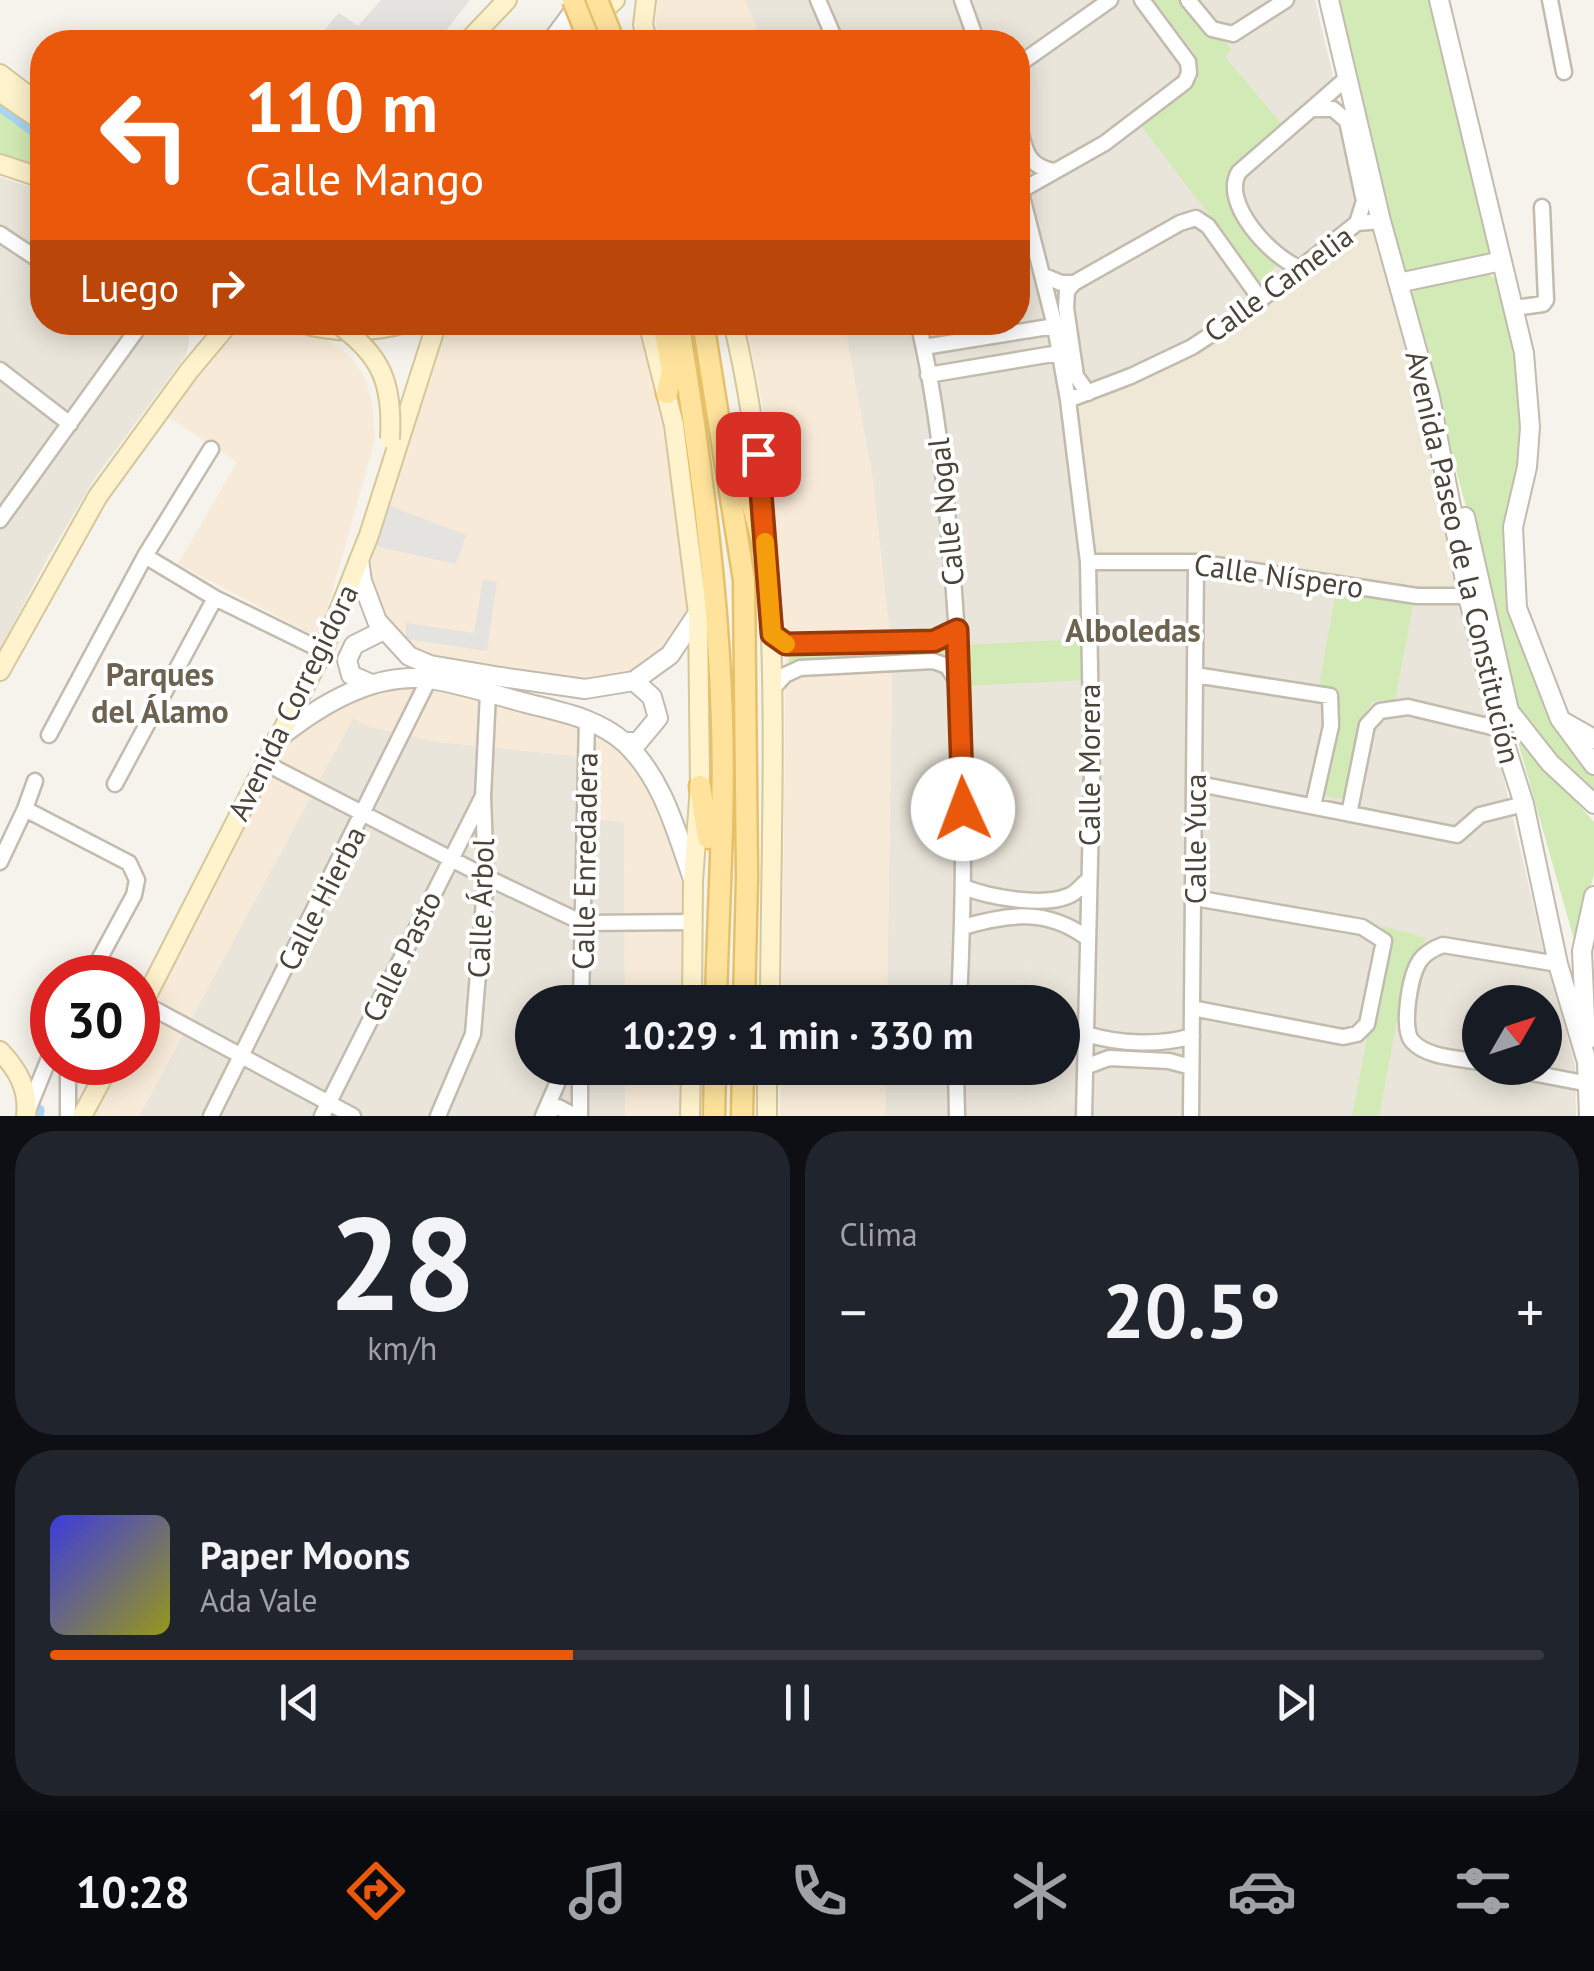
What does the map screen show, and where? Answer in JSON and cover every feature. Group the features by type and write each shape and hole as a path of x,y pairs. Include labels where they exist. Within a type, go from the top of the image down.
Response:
{"main road":[{"path":"478,30 507,0"},
{"path":"573,0 576,30"},
{"path":"579,30 596,0"},
{"path":"596,0 609,30"},
{"path":"587,30 615,0"},
{"path":"644,30 646,0"},
{"path":"0,74 30,97"},
{"path":"0,92 30,113"},
{"path":"0,164 30,174"},
{"path":"189,371 207,335"},
{"path":"0,671 98,496 219,335"},
{"path":"354,335 377,361 392,406 390,439"},
{"name":"Avenida Corregidora","path":"160,969 323,651 359,560 433,335"},
{"path":"651,335 677,439 698,613 700,786 692,985"},
{"path":"665,335 672,371 667,393"},
{"path":"680,335 714,562 722,725 716,985"},
{"path":"707,335 765,551"},
{"path":"735,335 758,454 772,634 770,985"},
{"path":"709,345 744,580 744,985"},
{"path":"700,786 708,821 712,903 718,912"},
{"path":"0,1051 20,1074 26,1115"},
{"path":"82,1116 99,1085"},
{"path":"690,1085 690,1116"},
{"path":"714,1116 715,1085"},
{"path":"742,1116 743,1085"},
{"path":"766,1116 767,1085"}],"street":[{"path":"484,22 492,0"},
{"path":"560,30 582,0"},
{"path":"818,0 831,30"},
{"path":"962,0 973,30"},
{"path":"1030,57 1110,0"},
{"path":"1030,182 1105,143 1185,82 1190,73 1188,62 1142,0"},
{"path":"1188,0 1212,29 1234,34 1286,0"},
{"name":"Avenida Paseo de la Constitución","path":"1329,0 1381,221 1430,396 1468,596 1500,729 1524,804 1558,964 1587,1062 1590,1116"},
{"name":"Avenida Paseo de la Constitución","path":"1440,0 1524,353 1530,427 1527,466 1513,527 1518,608 1560,719 1594,764"},
{"path":"1550,0 1564,72"},
{"path":"1300,268 1281,261 1234,202 1233,182 1238,172 1348,78"},
{"path":"1313,109 1333,109 1347,121 1364,200 1357,223"},
{"path":"1030,156 1032,162 1056,171"},
{"path":"1515,308 1543,304 1546,300 1542,206"},
{"path":"1088,393 1076,376 1066,291 1074,282 1180,222 1196,218 1208,226 1260,300"},
{"name":"Calle Camelia","path":"1068,400 1192,347 1260,300 1357,223 1381,221"},
{"name":"Calle Morera","path":"1030,227 1068,400 1088,562 1092,775 1084,1116"},
{"path":"0,234 30,254"},
{"path":"1398,282 1502,261"},
{"path":"1042,276 1061,283 1074,282"},
{"path":"1030,330 1054,326"},
{"path":"0,519 132,335"},
{"name":"Calle Nogal","path":"921,335 947,501 957,630 964,887 960,985"},
{"path":"924,347 998,335"},
{"path":"928,375 1058,352"},
{"path":"0,370 70,424"},
{"path":"1430,396 1460,498 1509,711 1550,764 1594,804"},
{"path":"386,474 390,439"},
{"path":"49,735 145,556 211,448"},
{"path":"145,556 215,598 323,651"},
{"path":"359,560 370,606 382,631 408,656 430,665 501,677 585,689 634,681 670,655 698,613"},
{"name":"Calle Níspero","path":"1088,562 1196,562 1417,596 1468,596"},
{"name":"Calle Yuca","path":"1192,1116 1196,562"},
{"path":"115,784 215,598"},
{"path":"772,634 786,644 934,641 957,630"},
{"path":"370,684 352,675 347,660 354,646 382,631"},
{"path":"867,641 868,664"},
{"path":"772,689 785,675 800,668 933,661 947,666 960,684"},
{"path":"1195,675 1330,696 1332,726 1313,806"},
{"path":"277,740 308,715 370,684 429,679 587,719 624,742 664,798 694,881"},
{"name":"Calle Hierba","path":"210,1116 429,679"},
{"path":"624,742 638,742 658,718 652,697 634,681"},
{"name":"Calle Árbol","path":"438,1116 472,1034 486,878 483,797 488,694"},
{"path":"1349,814 1367,725 1380,710 1408,707 1500,729"},
{"name":"Calle Enredadera","path":"581,985 587,719"},
{"path":"1560,719 1594,740"},
{"path":"265,763 486,878 583,923 693,922"},
{"path":"0,862 26,809 34,781"},
{"path":"1194,783 1457,835 1480,816 1524,804"},
{"name":"Calle Pasto","path":"325,1110 483,797"},
{"path":"26,809 129,863 137,880 134,895 102,955"},
{"path":"964,887 989,898 1037,900 1068,896 1087,880"},
{"path":"1587,1062 1582,952 1594,896"},
{"path":"1192,1008 1343,1037 1357,1034 1367,1024 1384,942 1362,927 1195,898"},
{"path":"963,927 999,917 1041,917 1068,924 1087,938"},
{"path":"1462,1059 1427,1052 1411,1040 1404,1025 1418,964 1432,949 1443,945 1558,964"},
{"path":"160,1018 240,1058 325,1110 353,1116"},
{"path":"1086,1034 1107,1040 1172,1042 1192,1036"},
{"path":"1085,1067 1109,1058 1169,1060 1191,1066"},
{"path":"1562,1079 1589,1084"},
{"path":"26,1115 38,1085"},
{"path":"68,1085 68,1116"},
{"path":"543,1115 556,1085"},
{"path":"543,1115 558,1107 578,1116 579,1085"},
{"path":"956,1085 957,1116"}],"shaded area":[{"path":"381,0 470,0 446,30 324,30 339,13 358,26"},
{"path":"657,0 745,0 757,30 658,30"},
{"path":"745,0 1315,0 1379,274 1402,346 1554,985 1462,985 1462,1085 1562,1085 1562,1016 1575,1065 1576,1116 885,1116 886,1085 1080,1085 1080,985 887,985 890,636 872,475 846,335 1030,335 1030,30 757,30"},
{"path":"0,177 30,187 30,335 189,335 187,354 95,478 0,650"},
{"path":"1358,220 1375,230 1422,397 1462,587 1415,595 1198,562 1099,554 1088,543 1073,407 1195,341"},
{"path":"228,335 311,335 326,339 349,355 364,375 372,402 375,439 319,638 178,564 237,462 167,416 208,365 218,343"},
{"path":"434,335 650,335 698,613 634,681 585,689 409,656 362,581"},
{"path":"748,335 846,335 872,475 890,636 887,985 782,985 786,634 766,422"},
{"path":"390,506 466,535 456,564 375,546"},
{"path":"483,579 497,582 487,651 406,639 406,623 474,633"},
{"path":"401,679 587,719 644,766 693,881 692,985 625,985 624,822 591,819 590,757 438,742 371,727 353,718 160,1077 160,970 277,739 308,715"},
{"path":"353,718 371,727 438,742 590,757 624,821 625,985 515,985 515,1085 625,1085 625,1116 139,1116 156,1085 160,1085 160,1077"},
{"path":"99,1085 156,1085 139,1116 82,1116"},
{"path":"625,1085 691,1085 690,1116 625,1116"},
{"path":"781,1085 886,1085 885,1116 780,1116"}],"green space":[{"path":"1154,0 1190,0 1232,50 1225,57 1285,128 1253,154 1227,183 1227,201 1277,265 1260,282 1140,124 1193,71 1196,55"},
{"path":"1333,0 1432,0 1492,256 1402,277"},
{"path":"0,107 30,129 30,167 0,158"},
{"path":"1487,273 1496,279 1507,326 1521,421 1519,469 1503,542 1506,576 1526,633 1594,772 1594,799 1551,758 1516,706 1409,296 1417,288"},
{"path":"1338,581 1415,595 1395,700 1373,701 1359,722 1343,799 1318,795 1338,728 1340,693 1319,685"},
{"path":"951,639 952,663 789,670 789,650"},
{"path":"1081,639 1083,680 966,686 964,645"},
{"path":"1516,735 1594,822 1594,874 1575,943"},
{"path":"1382,926 1427,938 1408,963 1379,1116 1352,1116 1386,941"}],"waterway":[{"path":"0,106 30,128"},
{"path":"38,1116 39,1110"}],"slow traffic":[{"path":"765,542 772,634 786,644"}],"district":[{"name":"Alboledas","path":"1133,630"},
{"name":"Parques del Álamo","path":"160,692"}],"route":[{"path":"758,454 772,634 786,644 934,641 957,630 963,809"}]}
